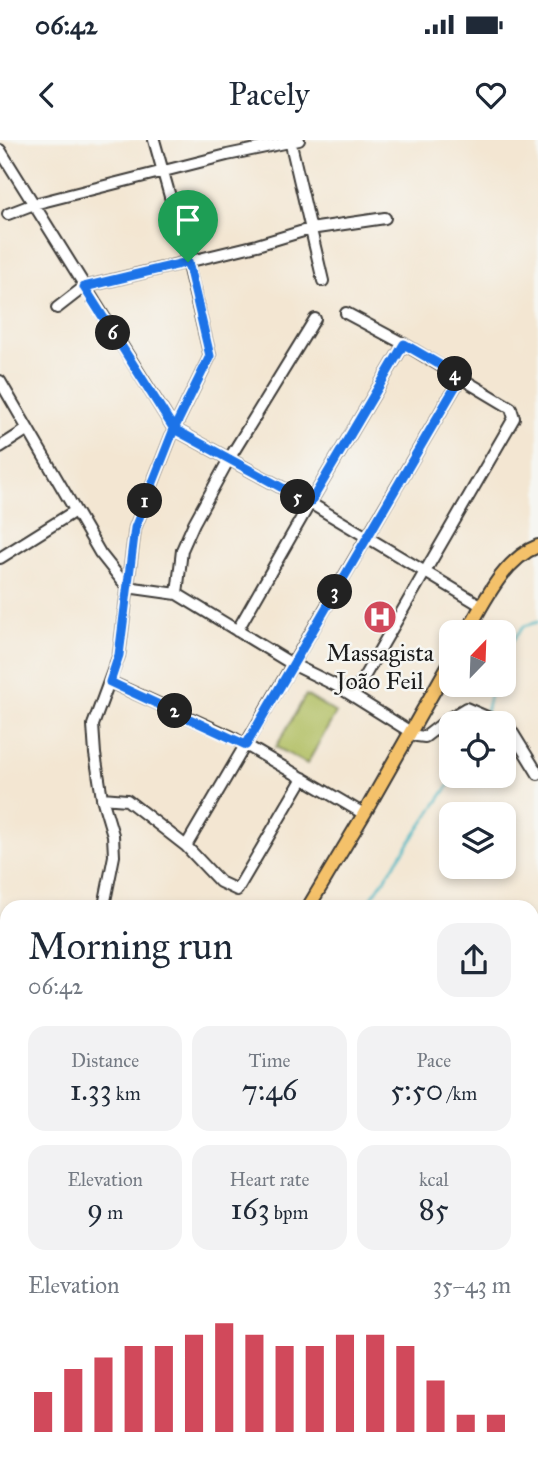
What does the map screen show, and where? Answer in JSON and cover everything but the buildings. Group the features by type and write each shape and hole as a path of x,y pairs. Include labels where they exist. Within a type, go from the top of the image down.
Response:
{"main road":[{"path":"474,620 514,561 538,546"},
{"path":"313,900 439,682"}],"street":[{"path":"105,900 114,856 113,835 102,798 93,725 119,655 135,528 174,429 210,356 188,262 154,140"},
{"path":"8,214 34,204 293,141 323,281"},
{"path":"0,150 174,429 310,503 482,606"},
{"path":"57,308 84,287 310,229 385,218"},
{"path":"346,313 511,408 514,418 353,696"},
{"path":"177,593 182,550 194,523 229,459 315,319"},
{"path":"237,631 404,344"},
{"path":"186,846 461,377"},
{"path":"0,381 100,553 127,587 177,593 411,733 425,737 439,726"},
{"path":"0,447 28,429"},
{"path":"0,558 75,510"},
{"path":"110,682 246,745 365,814"},
{"path":"516,738 538,774"},
{"path":"102,798 121,797 127,800 186,846 207,870 230,888 237,890 303,778"}],"green space":[{"path":"306,695 336,713 307,764 276,747"}],"waterway":[{"path":"516,636 524,626 538,622"},
{"path":"486,711 490,697"},
{"path":"370,900 447,788"}],"place":[{"name":"Massagista João Feil","path":"380,617"}],"route":[{"path":"188,262 84,287 174,429 310,503 404,344 461,377 246,745 110,682 119,655 135,528 174,429 210,356 188,262"}]}
